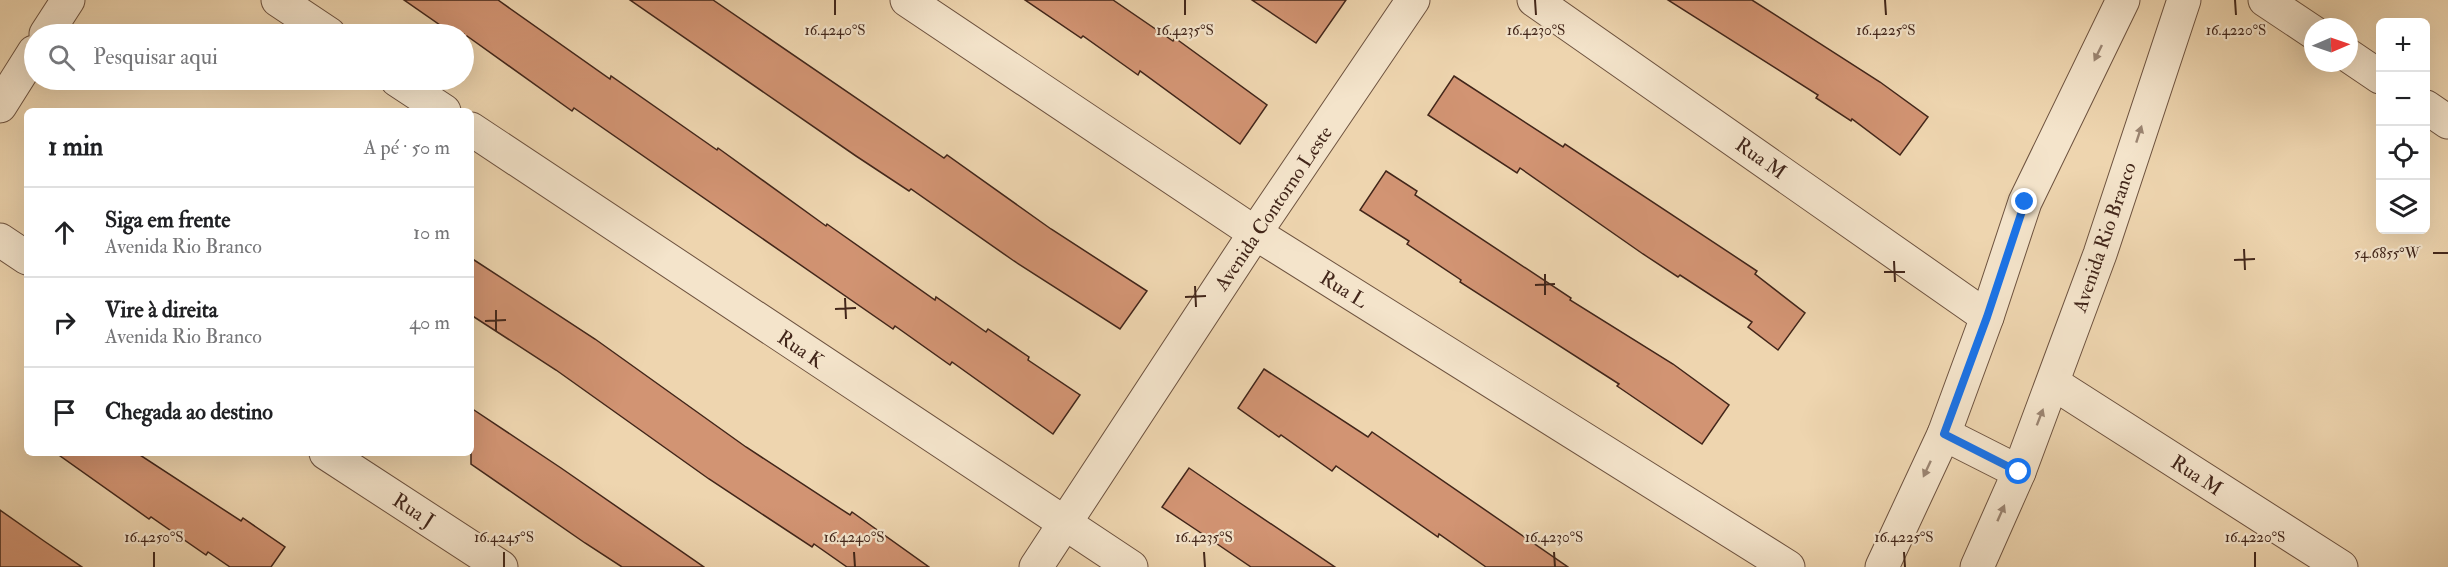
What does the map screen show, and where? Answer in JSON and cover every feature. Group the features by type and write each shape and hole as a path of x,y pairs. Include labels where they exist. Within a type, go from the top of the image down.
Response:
{"street":[{"path":"52,24 68,0"},
{"path":"278,0 314,24"},
{"name":"Rua L","path":"907,0 1255,233 1788,567"},
{"name":"Avenida Contorno Leste","path":"1036,567 1255,233 1413,0"},
{"name":"Rua M","path":"1534,0 1987,317"},
{"path":"1882,567 1944,434 1987,317 2025,202 2123,0"},
{"name":"Avenida Rio Branco","path":"1977,567 2019,472 2053,383 2100,254 2184,0"},
{"path":"2265,0 2304,26"},
{"path":"2358,62 2376,74"},
{"path":"0,106 24,68"},
{"path":"412,90 439,108"},
{"path":"2430,109 2448,122"},
{"name":"Rua K","path":"474,131 1131,567"},
{"path":"0,240 24,256"},
{"name":"Rua M","path":"2053,383 2341,567"},
{"path":"1944,434 2019,472"},
{"name":"Rua J","path":"331,456 501,567"}],"building":[{"path":"404,0 498,0 610,79 611,76 717,150 718,148 826,226 827,224 935,300 936,297 986,332 988,329 1029,357 1028,360 1080,395 1053,434 952,362 950,365 895,326 893,329 574,108 572,111 474,41 474,24 439,24"},
{"path":"630,0 713,0 944,158 947,155 1051,229 1147,291 1120,329 1014,261 911,189 909,191 856,156"},
{"path":"1025,0 1113,0 1173,41 1175,38 1267,105 1240,144 1140,71 1138,75 1083,36 1081,38"},
{"path":"1252,0 1346,0 1316,43"},
{"path":"1668,0 1752,0 1880,82 1928,117 1900,155 1852,119 1851,121 1816,98 1818,95"},
{"path":"1454,76 1563,147 1565,144 1757,271 1755,274 1805,313 1778,350 1748,327 1752,322 1643,254 1520,168 1517,173 1428,115"},
{"path":"1386,171 1417,191 1415,195 1571,298 1570,300 1673,364 1729,405 1702,444 1617,386 1619,384 1460,282 1461,280 1407,244 1409,241 1360,210"},
{"path":"474,260 595,339 746,447 850,515 852,512 929,567 847,567 814,544 812,547 709,479 556,370 474,317"},
{"path":"1264,369 1368,437 1372,432 1568,567 1486,567 1439,534 1438,537 1336,466 1332,471 1281,435 1279,437 1238,408"},
{"path":"474,410 704,567 622,567 471,464 471,456 474,456"},
{"path":"60,456 142,456 241,521 243,518 285,547 271,567 230,567 208,552 206,555 151,517 149,519"},
{"path":"1189,468 1335,567 1251,567 1162,507"},
{"path":"0,510 44,541 82,567 0,567"}],"route":[{"path":"2019,472 1944,434 1987,317 2025,202"}]}
